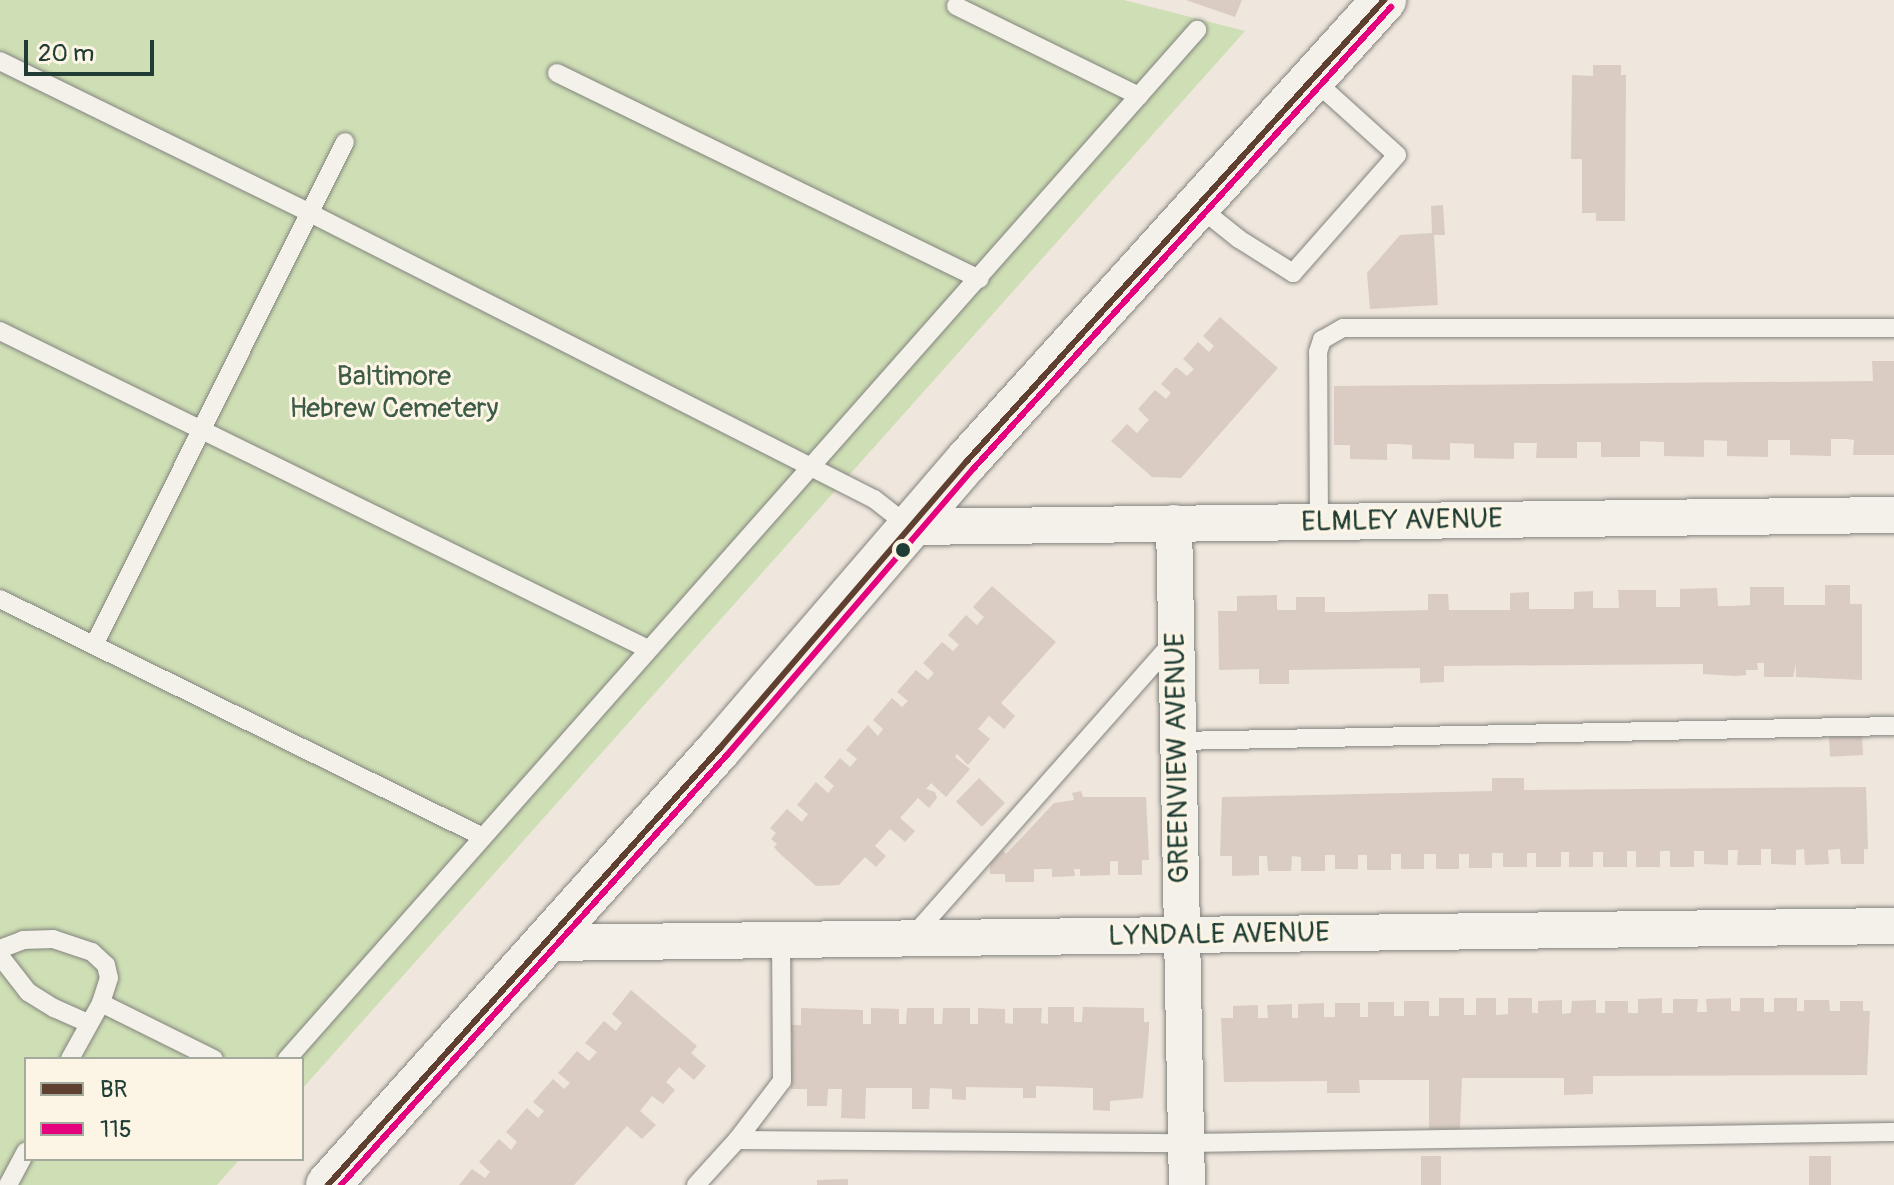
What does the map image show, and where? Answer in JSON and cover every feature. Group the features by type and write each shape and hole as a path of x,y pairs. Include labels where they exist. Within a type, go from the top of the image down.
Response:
{"main road":[{"path":"328,1185 720,748 910,527 1384,0"}],"street":[{"name":"ELMLEY AVENUE","path":"910,527 1894,515"},
{"name":"GREENVIEW AVENUE","path":"1174,523 1187,1185"},
{"name":"LYNDALE AVENUE","path":"544,943 1894,926"}],"lane":[{"path":"956,6 1139,96"},
{"path":"289,1057 481,836 980,279 1197,30"},
{"path":"0,61 308,212 874,499 910,527"},
{"path":"557,73 980,279"},
{"path":"1199,207 1239,239 1293,273 1377,179 1397,155 1313,79"},
{"path":"94,645 345,142"},
{"path":"1319,522 1318,352 1322,340 1343,328 1894,328"},
{"path":"0,331 648,649"},
{"path":"0,599 481,836"},
{"path":"910,939 1176,638"},
{"path":"1178,741 1894,726"},
{"path":"0,949 23,940 53,939 92,952 106,965 109,978 101,1003 71,1057"},
{"path":"696,1185 737,1140 782,1081 781,941"},
{"path":"0,956 28,992 88,1023"},
{"path":"101,1003 210,1057"},
{"path":"737,1140 1186,1143 1894,1132"},
{"path":"8,1185 24,1155"}],"green space":[{"name":"Baltimore Hebrew Cemetery","path":"0,0 1124,0 1245,31 304,1087 304,1057 24,1057 24,1161 238,1161 217,1185 0,1185"}],"building":[{"path":"1186,0 1242,0 1235,17"},
{"path":"1593,65 1621,65 1621,75 1626,75 1625,221 1596,221 1596,213 1582,213 1582,159 1571,159 1572,75 1593,76"},
{"path":"1443,205 1445,235 1434,235 1438,305 1370,309 1367,273 1400,235 1432,233 1431,206"},
{"path":"1220,317 1278,368 1181,478 1152,477 1111,441 1127,424 1137,433 1149,420 1138,409 1155,390 1166,399 1171,393 1161,384 1176,367 1187,376 1194,369 1183,359 1198,342 1209,352 1214,346 1203,336"},
{"path":"1872,361 1894,361 1894,455 1853,455 1854,440 1846,439 1831,439 1831,456 1790,455 1790,440 1768,440 1768,457 1727,456 1727,441 1704,440 1704,457 1664,456 1664,442 1640,441 1640,457 1601,457 1601,442 1577,442 1577,458 1536,458 1537,443 1514,443 1514,459 1474,458 1474,444 1450,443 1450,460 1412,459 1412,445 1399,444 1387,444 1387,460 1350,459 1350,445 1334,445 1334,386 1873,381"},
{"path":"1825,585 1850,585 1850,604 1862,604 1862,680 1796,677 1796,664 1793,677 1764,677 1764,663 1757,663 1758,670 1746,670 1746,675 1736,676 1703,674 1703,664 1444,666 1444,682 1420,683 1420,668 1289,670 1289,684 1259,684 1259,669 1219,670 1218,611 1237,611 1237,596 1277,595 1277,610 1296,610 1296,597 1325,597 1325,612 1351,612 1428,610 1428,594 1448,594 1449,610 1510,610 1510,593 1529,592 1529,609 1574,609 1574,592 1593,591 1593,608 1619,608 1618,590 1656,590 1656,607 1680,607 1680,589 1717,588 1718,606 1731,606 1750,605 1750,587 1784,587 1784,605 1825,605"},
{"path":"992,586 1056,642 1001,703 1015,716 1004,729 989,716 978,729 990,739 968,765 957,754 955,757 970,769 946,797 931,783 926,789 935,792 937,798 929,808 918,798 900,818 915,831 905,842 890,829 875,846 886,856 876,867 865,857 839,885 816,886 774,847 777,844 771,839 776,833 770,828 787,809 802,822 808,814 797,805 816,782 828,793 834,786 824,777 840,758 850,767 857,759 846,750 868,725 878,736 883,729 873,720 892,698 902,707 908,701 897,692 916,670 928,680 934,673 923,663 942,642 953,651 959,645 948,635 966,615 977,625 984,617 973,607"},
{"path":"1862,735 1863,755 1830,757 1829,737"},
{"path":"979,778 1005,803 982,827 956,802"},
{"path":"1492,778 1524,778 1524,790 1866,787 1868,849 1864,849 1864,864 1841,864 1840,849 1828,850 1829,864 1805,865 1804,849 1796,850 1796,865 1771,864 1771,849 1761,849 1761,865 1737,865 1738,850 1728,850 1728,865 1704,864 1704,851 1694,851 1694,867 1670,867 1670,851 1660,851 1660,867 1636,867 1636,851 1627,851 1627,867 1603,867 1603,852 1593,852 1593,867 1569,867 1569,852 1561,852 1561,867 1536,867 1536,853 1527,853 1527,867 1503,867 1503,853 1492,853 1492,868 1469,868 1469,854 1459,854 1459,869 1436,869 1436,854 1424,854 1424,869 1401,869 1401,854 1391,854 1391,870 1367,870 1367,855 1358,855 1358,869 1335,869 1335,855 1325,855 1325,871 1301,871 1301,857 1292,856 1291,871 1268,871 1267,856 1259,856 1259,875 1232,876 1232,856 1220,856 1222,797 1492,791"},
{"path":"1081,791 1083,797 1146,797 1149,860 1142,860 1142,875 1118,875 1118,861 1110,861 1110,875 1080,876 1080,869 1074,869 1075,876 1052,877 1052,869 1034,869 1034,882 1005,882 1005,874 990,874 990,864 1003,850 1006,854 1054,803 1074,800 1072,793"},
{"path":"631,990 697,1046 691,1053 706,1066 694,1080 679,1067 666,1082 675,1090 663,1104 652,1096 640,1111 656,1125 642,1139 627,1126 574,1185 459,1185 472,1169 485,1178 490,1172 479,1162 499,1139 511,1150 517,1142 506,1132 527,1108 538,1118 544,1111 533,1102 553,1079 564,1089 570,1083 558,1073 577,1051 589,1061 597,1052 585,1043 604,1021 616,1031 622,1023 612,1014"},
{"path":"1439,998 1464,998 1464,1015 1476,1015 1476,998 1496,998 1496,1015 1508,1014 1508,998 1532,998 1532,1013 1538,1013 1538,1001 1562,1000 1562,1014 1571,1013 1572,1001 1596,1000 1596,1013 1605,1013 1605,1001 1628,1001 1628,1013 1638,1013 1638,999 1662,998 1662,1013 1673,1013 1673,999 1698,999 1697,1012 1707,1012 1706,999 1731,998 1731,1011 1740,1011 1740,998 1764,998 1764,1012 1774,1012 1774,998 1797,998 1797,1011 1804,1011 1804,1000 1829,1000 1830,1011 1840,1011 1840,1001 1863,1001 1863,1011 1870,1011 1867,1075 1593,1076 1593,1094 1564,1095 1564,1078 1462,1078 1460,1129 1429,1129 1429,1080 1359,1080 1360,1093 1327,1093 1327,1081 1224,1082 1221,1018 1233,1018 1233,1006 1258,1005 1258,1018 1268,1018 1267,1005 1292,1004 1292,1018 1298,1018 1298,1004 1324,1003 1324,1017 1335,1017 1335,1003 1360,1003 1360,1017 1368,1017 1368,1002 1394,1002 1394,1016 1404,1016 1404,1001 1429,1001 1429,1016 1439,1016"},
{"path":"1048,1007 1074,1007 1074,1022 1082,1022 1083,1007 1144,1008 1144,1022 1149,1022 1149,1030 1143,1098 1110,1101 1110,1111 1093,1110 1093,1088 1036,1086 1036,1098 1023,1098 1023,1088 966,1087 966,1100 952,1099 952,1089 930,1088 929,1109 912,1109 912,1088 866,1088 865,1119 841,1118 842,1089 828,1089 827,1106 807,1106 807,1089 791,1089 792,1032 788,1032 788,1025 801,1025 801,1008 863,1010 863,1024 871,1024 871,1008 899,1009 899,1024 906,1024 907,1008 934,1008 934,1024 942,1024 943,1008 970,1008 970,1024 978,1024 978,1008 1005,1009 1005,1023 1013,1024 1013,1008 1042,1008 1041,1023 1048,1024"},
{"path":"1421,1156 1441,1156 1441,1185 1421,1185"},
{"path":"1809,1156 1831,1156 1831,1185 1809,1185"},
{"path":"848,1179 848,1185 817,1185 817,1180"}],"transit line":[{"name":"BR","path":"328,1185 720,748 967,461 1384,0"},
{"name":"115","path":"341,1185 727,755 974,468 1391,7"}]}
